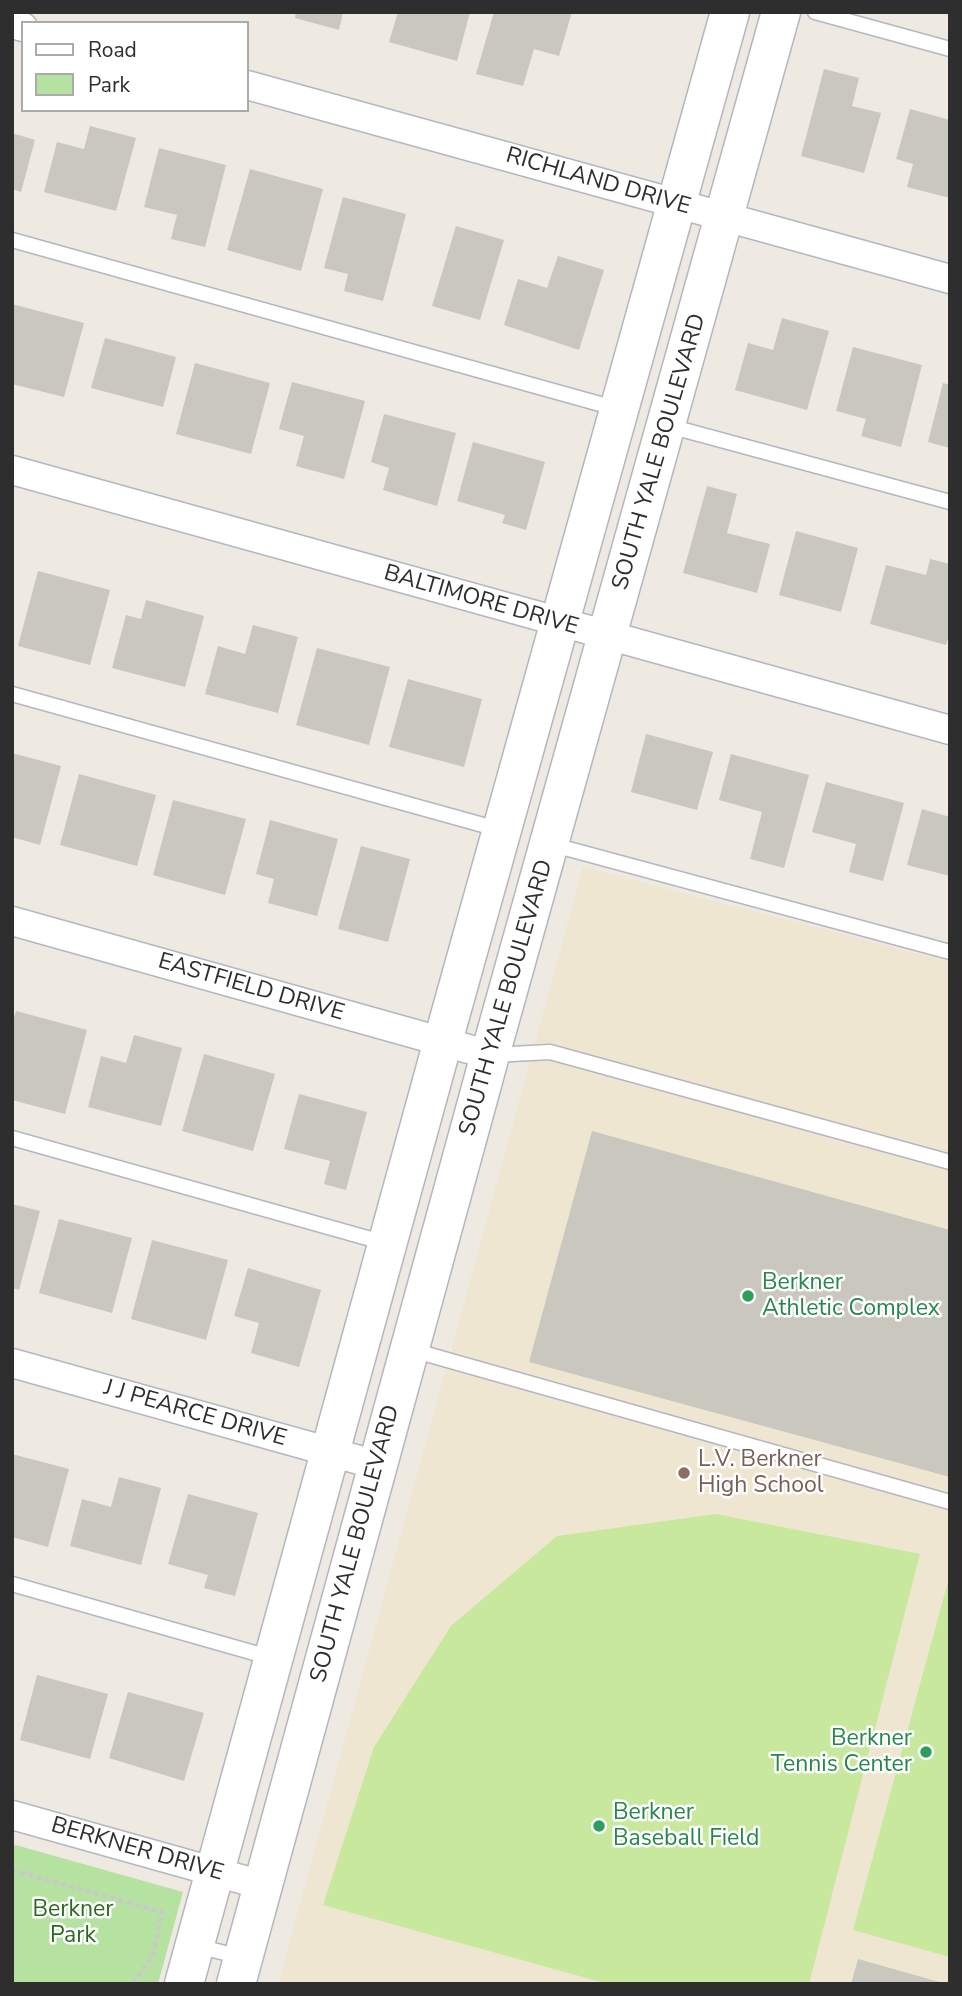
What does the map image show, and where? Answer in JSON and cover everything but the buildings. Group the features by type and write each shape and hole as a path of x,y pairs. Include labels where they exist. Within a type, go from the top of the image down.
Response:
{"street":[{"path":"184,1984 730,12"},
{"name":"SOUTH YALE BOULEVARD","path":"239,1970 490,1055 781,12"},
{"name":"RICHLAND DRIVE","path":"248,85 950,279"},
{"name":"BALTIMORE DRIVE","path":"12,470 950,730"},
{"name":"EASTFIELD DRIVE","path":"12,921 490,1055"},
{"name":"J J PEARCE DRIVE","path":"12,1363 377,1465"},
{"name":"BERKNER DRIVE","path":"12,1815 262,1885"}],"lane":[{"path":"815,12 950,49"},
{"path":"12,240 620,410"},
{"path":"667,425 950,502"},
{"path":"12,694 502,830"},
{"path":"550,844 950,952"},
{"path":"490,1055 550,1052 950,1162"},
{"path":"12,1138 387,1244"},
{"path":"409,1349 950,1503"},
{"path":"12,1584 273,1659"},
{"path":"195,1945 239,1970"}],"path":[{"path":"12,1870 162,1912 153,1955 133,1984"}],"shaded area":[{"name":"L.V. Berkner High School","path":"583,867 950,962 950,1984 278,1984"}],"green space":[{"name":"Berkner Baseball Field","path":"716,1514 920,1554 809,1984 608,1984 323,1905 374,1747 451,1626 557,1536"},
{"name":"Berkner Tennis Center","path":"950,1574 950,1957 853,1930"},
{"name":"Berkner Park","path":"12,1844 183,1892 158,1984 12,1984"}],"place":[{"name":"Berkner Athletic Complex","path":"748,1296"},
{"name":"L.V. Berkner High School","path":"684,1473"},
{"name":"Berkner Tennis Center","path":"926,1752"},
{"name":"Berkner Baseball Field","path":"599,1826"}]}
